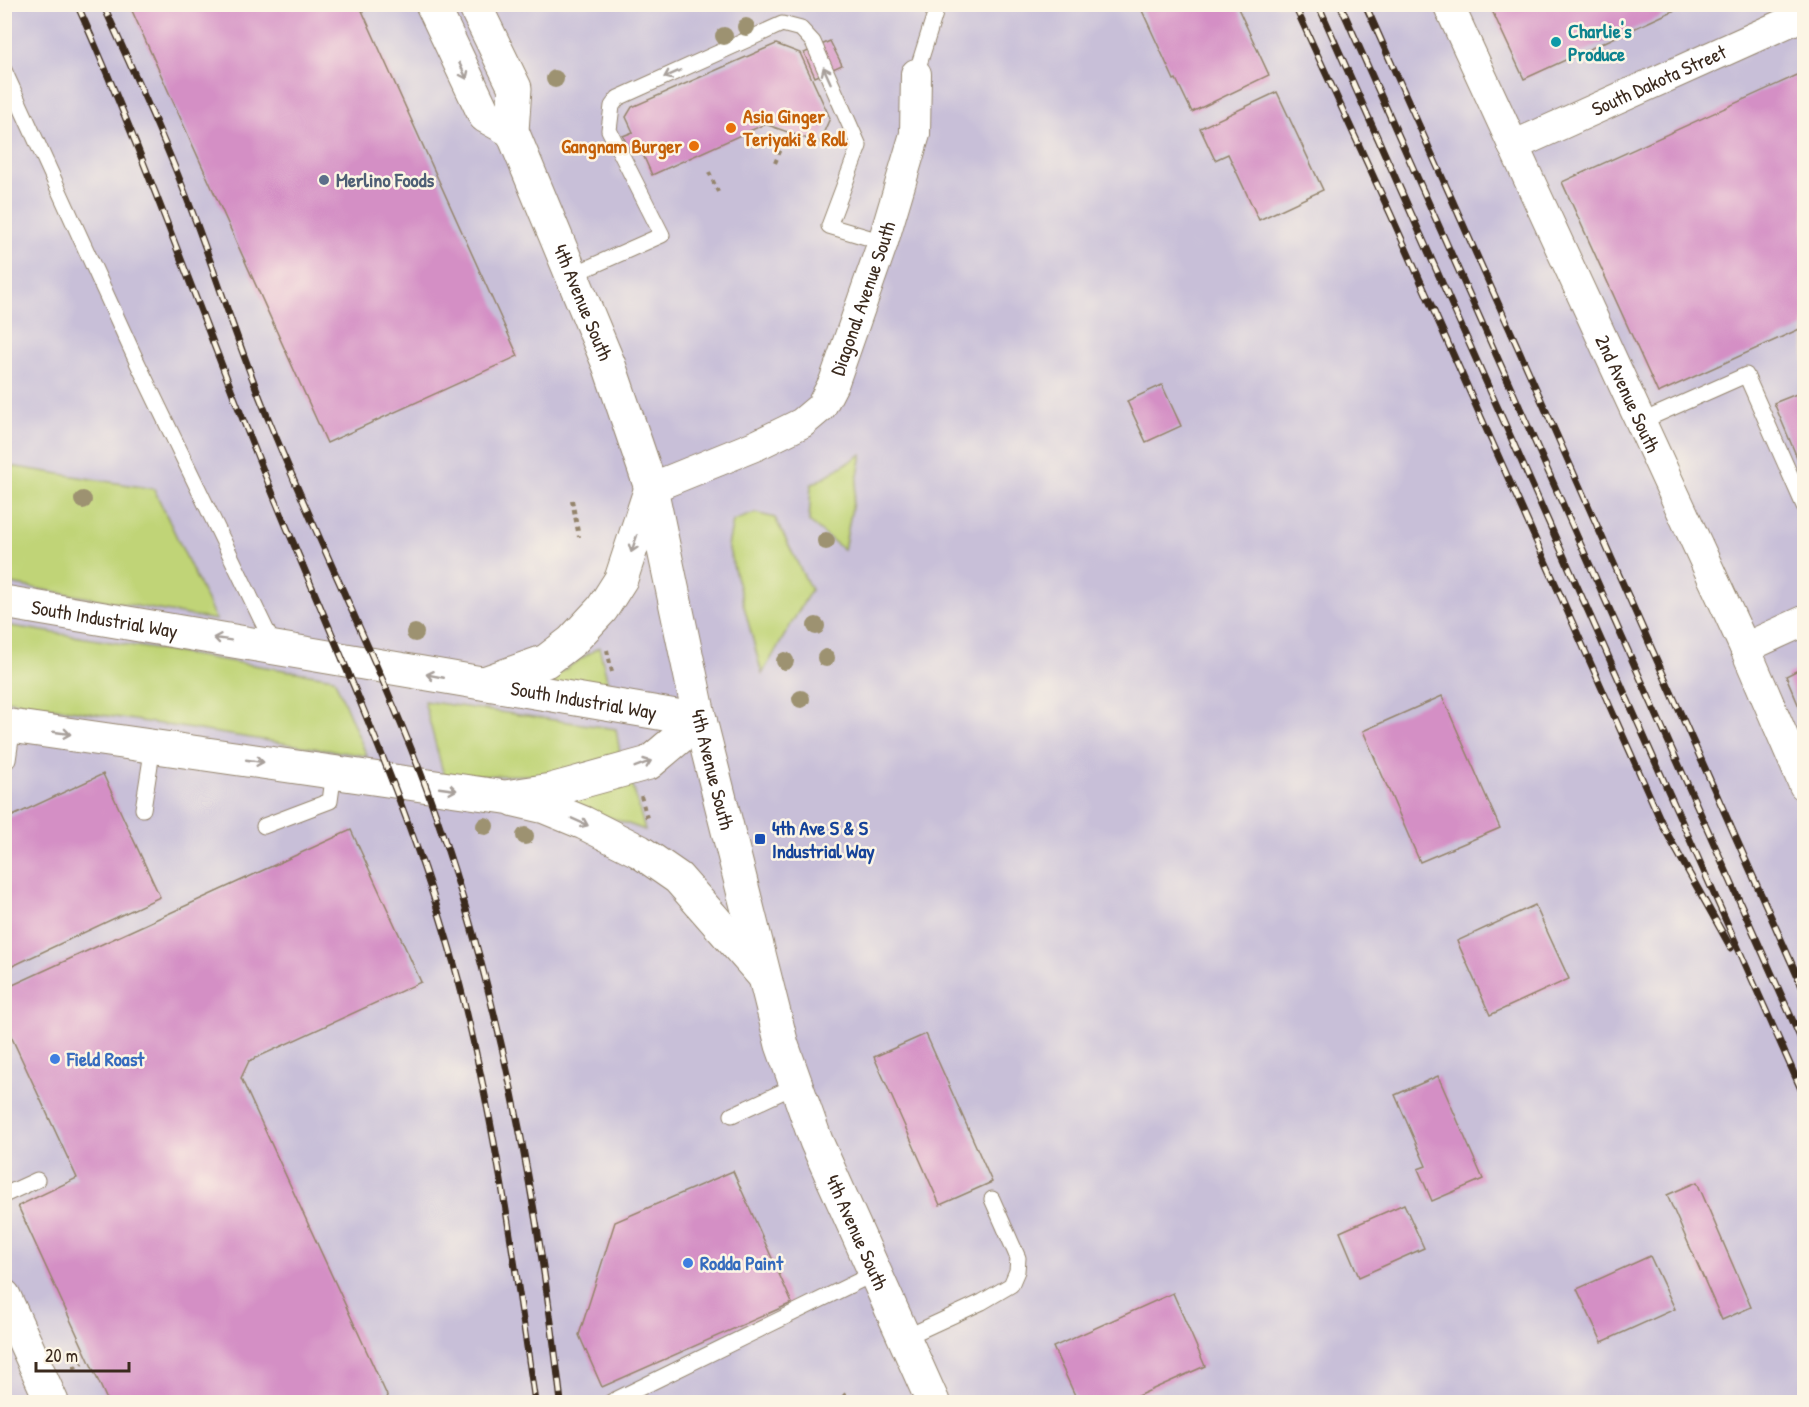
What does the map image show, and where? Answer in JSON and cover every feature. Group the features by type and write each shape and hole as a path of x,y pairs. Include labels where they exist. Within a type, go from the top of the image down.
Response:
{"street":[{"path":"432,4 485,116 512,131"},
{"name":"4th Avenue South","path":"474,4 515,88 512,131 609,365 651,488 700,720 782,1045 816,1141 933,1402"},
{"name":"2nd Avenue South","path":"1448,4 1745,648 1804,785"},
{"name":"South Dakota Street","path":"1513,146 1804,15"},
{"name":"Diagonal Avenue South","path":"651,488 757,445 802,423 821,407 834,382 883,242 915,134 916,74"},
{"path":"481,685 546,661 573,641 602,609 621,579 651,488"},
{"name":"South Industrial Way","path":"4,602 375,664 481,685 700,720"},
{"path":"1745,648 1804,621"},
{"name":"South Industrial Way","path":"9,725 505,797 551,790 649,763 700,720"},
{"path":"505,797 545,807 584,823 639,852 678,878 763,975"},
{"path":"4,1296 50,1402"}],"lane":[{"name":"Diagonal Avenue South","path":"916,74 938,4"},
{"path":"572,275 662,235 609,130 612,106 618,98 782,24 801,29 813,42 859,146 829,226 883,242"},
{"path":"4,70 137,362 275,648"},
{"path":"1640,422 1746,375 1804,506"},
{"path":"8,760 9,725"},
{"path":"143,809 153,746"},
{"path":"264,826 330,801 334,772"},
{"path":"732,1115 796,1085"},
{"path":"4,1195 37,1180"},
{"path":"904,1338 982,1302 1011,1285 1017,1271 1018,1258 992,1199"},
{"path":"611,1402 875,1273"}],"path":[{"path":"775,163 784,142"},
{"path":"709,171 718,192"},
{"path":"572,500 579,537"},
{"path":"606,646 612,674"},
{"path":"640,791 648,823"},
{"path":"74,1368 83,1363"},
{"path":"843,1394 852,1402"}],"shaded area":[{"path":"5,5 1804,5 1804,1402 5,1402"}],"green space":[{"path":"862,454 844,550 809,522 811,485"},
{"path":"4,465 154,489 216,620 5,583"},
{"path":"755,513 775,518 811,590 762,674 728,546 733,521"},
{"path":"5,625 334,678 367,756 5,700"},
{"path":"599,647 611,694 544,683"},
{"path":"424,701 616,729 620,753 555,775 444,776"},
{"path":"632,783 645,830 566,802"}],"building":[{"name":"Merlino Foods","path":"129,4 359,4 518,356 327,443"},
{"path":"1139,4 1236,4 1269,75 1192,112 1176,79 1174,80"},
{"name":"Charlie's Produce","path":"1489,4 1688,4 1524,79"},
{"path":"830,41 842,65 815,77 804,53"},
{"path":"776,44 800,53 830,118 819,143 765,124 652,175 640,148 631,153 623,136 633,132 626,117 632,107"},
{"path":"1804,72 1804,327 1658,393 1562,182"},
{"path":"1277,92 1323,190 1259,220 1228,154 1215,160 1200,128"},
{"path":"1162,385 1181,426 1146,442 1127,401"},
{"path":"1804,391 1804,474 1774,403"},
{"path":"1804,667 1804,718 1786,676"},
{"path":"1442,696 1500,828 1420,862 1363,731"},
{"path":"103,774 160,897 4,970 4,820"},
{"path":"351,830 421,982 249,1061 241,1078 390,1402 108,1402 18,1206 77,1178 4,1021 4,989"},
{"path":"1535,905 1569,979 1490,1015 1457,941"},
{"path":"926,1034 992,1182 940,1205 874,1057"},
{"path":"1438,1076 1483,1179 1432,1201 1418,1169 1426,1166 1395,1095"},
{"name":"Rodda Paint","path":"733,1171 792,1303 602,1387 579,1335 615,1222"},
{"path":"1697,1182 1751,1307 1722,1320 1667,1195"},
{"path":"1404,1204 1424,1248 1359,1277 1340,1232"},
{"path":"1650,1256 1675,1309 1602,1342 1577,1289"},
{"path":"1173,1293 1205,1366 1124,1402 1078,1402 1053,1347"}],"railway":[{"path":"77,4 148,174 259,460 394,785 440,918 460,986 484,1089 512,1245 535,1402"},
{"path":"103,4 174,165 268,418 408,740 451,862 474,937 512,1091 540,1246 561,1402"},
{"path":"1294,4 1391,215 1664,828 1731,948"},
{"path":"1318,4 1804,1096"},
{"path":"1340,4 1804,1046"},
{"path":"1365,4 1804,991"}],"place":[{"name":"Charlie's Produce","path":"1556,42"},
{"name":"Asia Ginger Teriyaki & Roll","path":"731,128"},
{"name":"Gangnam Burger","path":"694,146"},
{"name":"Merlino Foods","path":"324,180"},
{"name":"4th Ave S & S Industrial Way","path":"760,839"},
{"name":"Field Roast","path":"55,1059"},
{"name":"Rodda Paint","path":"688,1263"}]}
